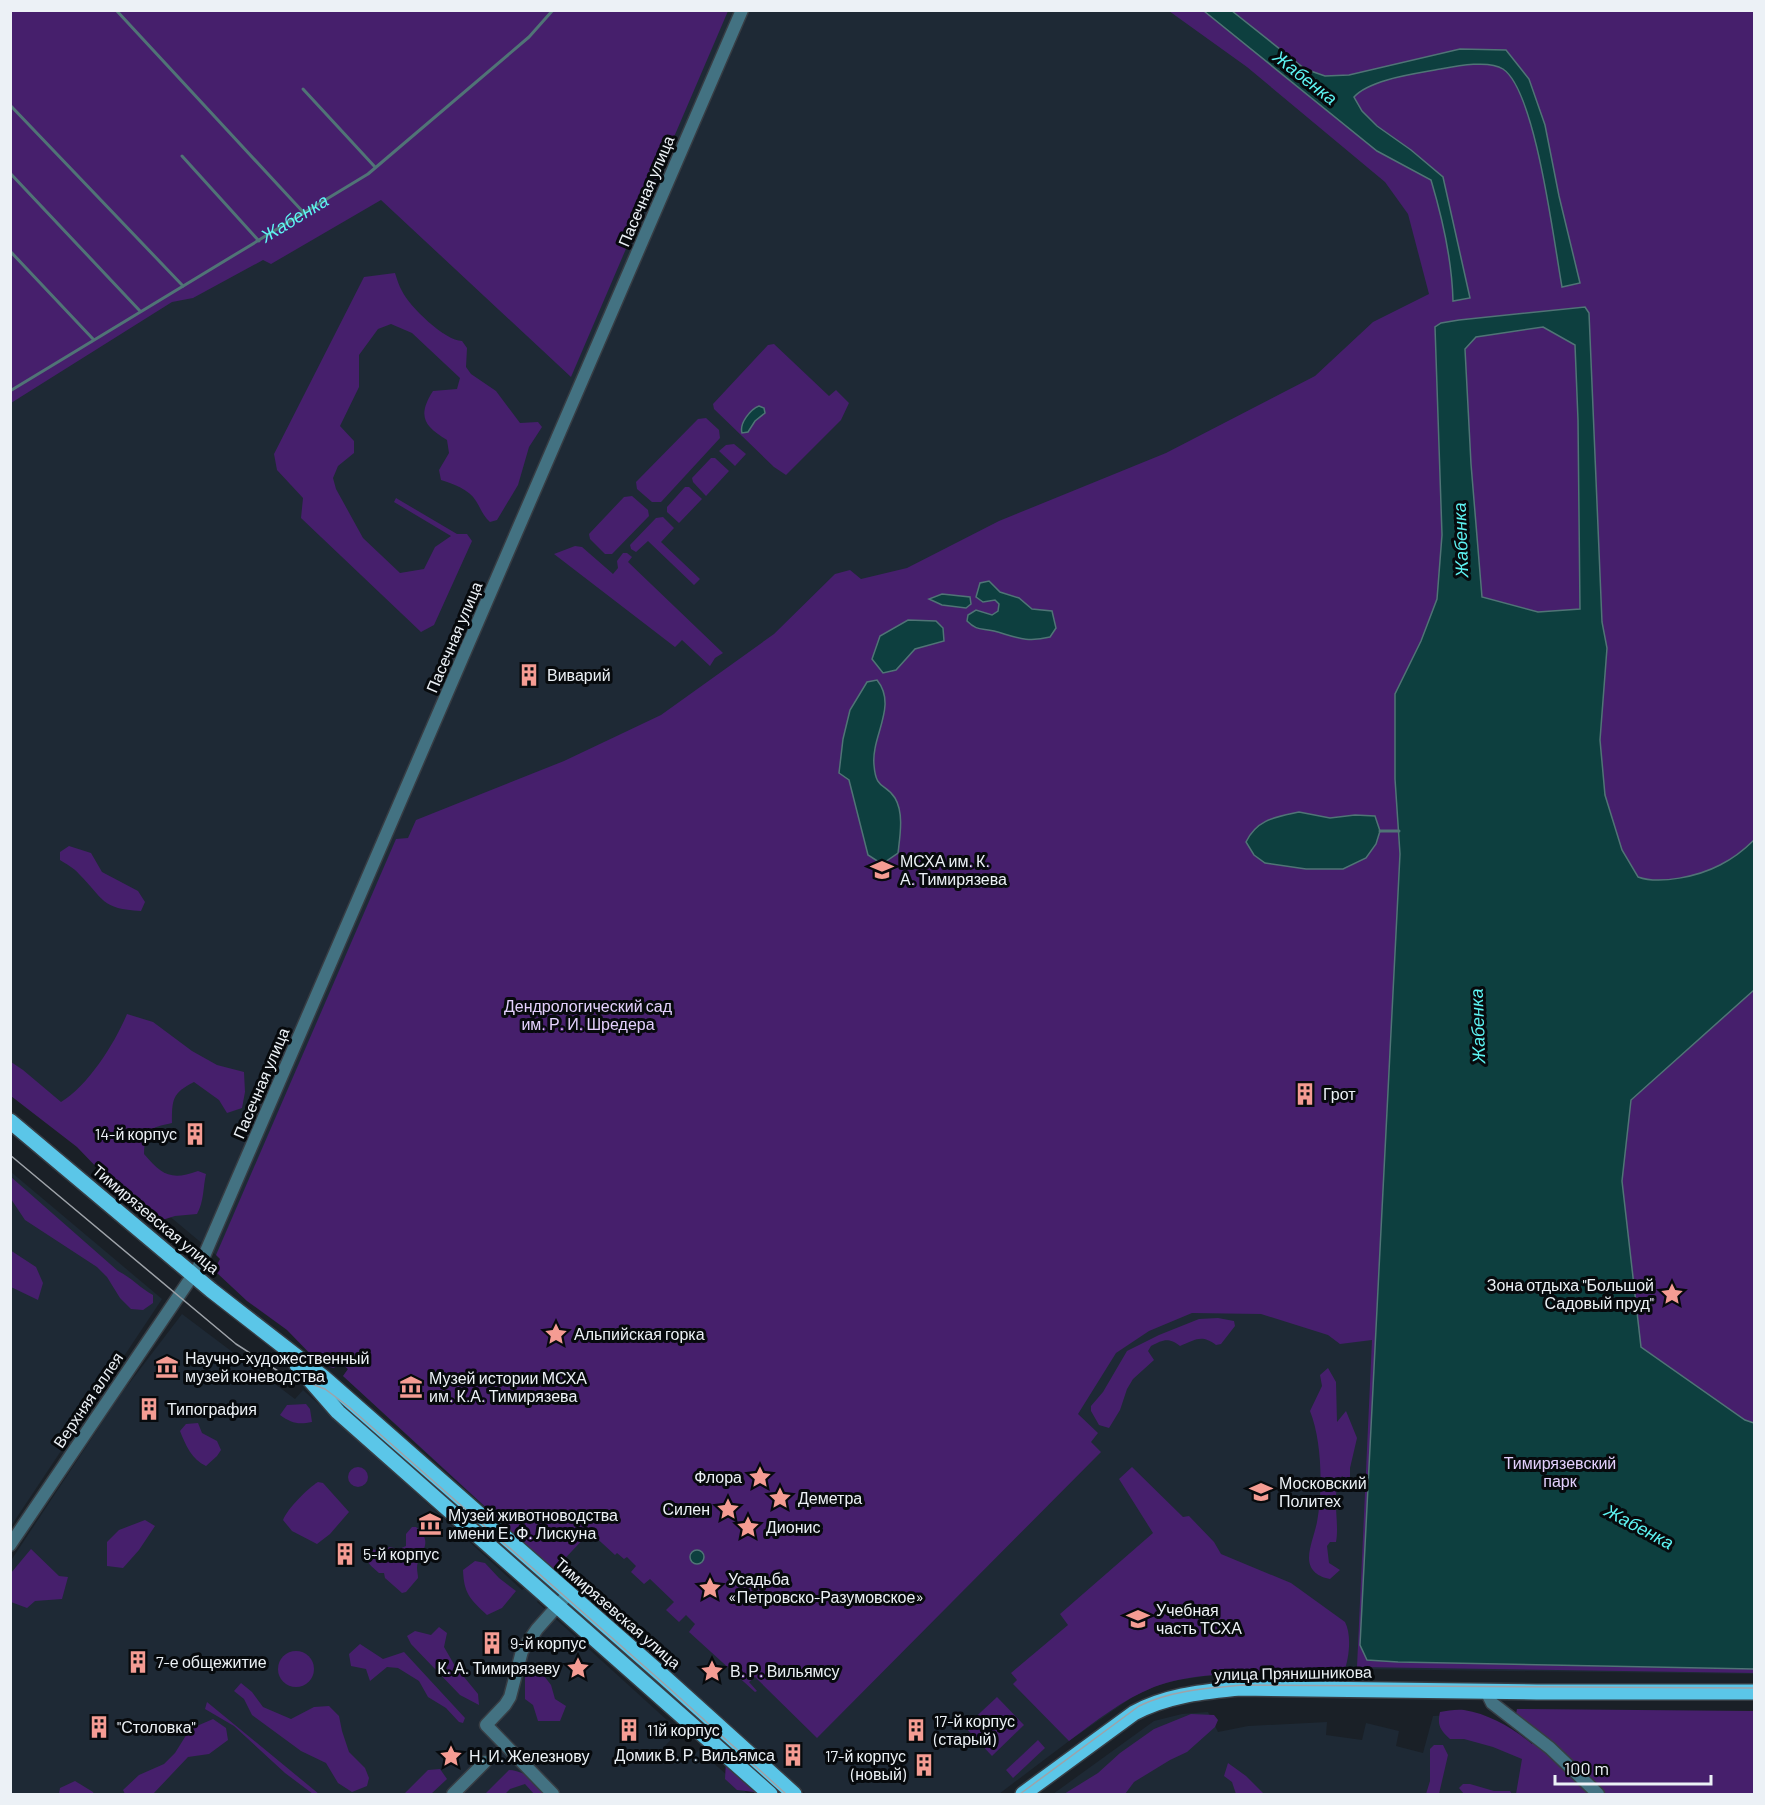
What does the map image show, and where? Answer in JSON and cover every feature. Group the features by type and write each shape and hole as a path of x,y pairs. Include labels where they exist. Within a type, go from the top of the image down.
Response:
{"main road":[{"name":"Тимирязевская улица","path":"10,1120 194,1275 323,1377 794,1794"},
{"name":"Тимирязевская улица","path":"279,1344 338,1412 770,1794"},
{"name":"улица Прянишникова","path":"1023,1794 1134,1713 1155,1702 1240,1688 1755,1692"}],"street":[{"name":"Пасечная улица","path":"194,1275 219,1223 742,10"},
{"name":"Верхняя аллея","path":"10,1545 194,1275"},
{"path":"553,1794 486,1725 510,1697 522,1651 537,1629 569,1593"},
{"path":"1486,1691 1492,1703 1550,1748 1598,1794"},
{"path":"453,1794 485,1762"}],"shaded area":[{"name":"МСХА им. К. А. Тимирязева","path":"10,11 1754,11 1754,1674 1357,1669 1344,1672 1213,1675 1178,1680 1156,1686 1134,1696 999,1794 806,1794 553,1572 343,1376 348,1369 216,1255 11,1084"},
{"path":"11,1172 162,1299 11,1526"},
{"path":"182,1314 295,1399 303,1390 522,1590 526,1587 539,1599 537,1602 679,1731 665,1746 685,1764 699,1750 748,1794 11,1794 10,1562 121,1394"},
{"path":"1208,1712 1218,1732 1248,1726 1327,1722 1326,1735 1362,1740 1366,1723 1399,1731 1396,1746 1423,1753 1433,1716 1480,1714 1530,1752 1519,1794 1053,1794 1154,1721 1182,1714"}],"green space":[{"path":"11,11 728,11 571,377 381,200 271,264 263,260 193,298 172,302 11,403"},
{"path":"1169,11 1754,11 1754,1673 1357,1667 1372,1340 1340,1344 1328,1335 1261,1314 1192,1313 1149,1331 1116,1353 1078,1414 1098,1433 1091,1442 1101,1452 817,1738 755,1677 749,1682 757,1691 755,1692 689,1632 695,1624 686,1615 679,1622 666,1610 674,1602 650,1579 644,1584 631,1572 636,1566 627,1557 624,1559 617,1553 615,1555 590,1532 554,1570 343,1376 348,1369 339,1362 334,1368 321,1365 287,1330 247,1301 217,1273 215,1268 220,1259 216,1255 396,839 408,838 416,820 564,761 661,715 774,634 835,574 850,570 861,579 907,568 999,521 1166,453 1315,376 1373,322 1429,294 1408,214 1385,182 1247,67"},
{"path":"395,273 406,297 420,313 446,335 462,341 467,348 466,367 471,374 496,391 520,423 538,422 542,427 529,447 518,485 497,520 490,522 469,493 441,480 439,470 449,453 447,440 433,430 425,420 425,407 433,391 457,389 460,378 412,333 391,324 378,329 359,355 359,387 340,426 354,441 354,453 338,466 333,478 336,489 363,538 400,573 424,569 435,547 451,536 394,502 396,498 457,534 467,534 472,541 434,625 421,632 301,518 303,498 277,470 274,454 364,277"},
{"path":"774,344 829,396 836,390 849,403 841,420 786,475 774,467 714,409 713,404 768,345"},
{"path":"706,418 719,430 720,438 661,502 652,502 637,489 636,482 698,419"},
{"path":"734,444 746,454 735,466 719,451 726,445"},
{"path":"711,458 715,458 729,471 706,496 692,478"},
{"path":"685,487 689,487 702,499 679,523 667,512 667,507"},
{"path":"632,496 648,510 649,516 612,554 605,554 590,539 589,534 624,497"},
{"path":"663,517 674,528 661,542 700,579 694,585 648,541 636,552 631,549 630,545 656,518"},
{"path":"575,546 582,547 613,574 618,568 617,561 623,553 627,553 632,557 628,562 723,653 715,658 710,666 682,640 675,647 554,554"},
{"path":"69,846 91,853 102,872 138,891 145,902 141,911 118,908 104,901 77,872 60,860 60,852"},
{"path":"127,1014 153,1022 192,1051 217,1065 244,1072 245,1092 242,1108 227,1113 219,1100 194,1082 177,1094 172,1108 172,1123 153,1128 147,1135 144,1154 162,1171 174,1176 198,1171 206,1174 197,1214 175,1216 159,1221 140,1206 128,1189 103,1174 77,1147 11,1096 11,1062 61,1102 71,1095 100,1063"},
{"path":"11,1177 118,1271 153,1295 153,1303 143,1310 131,1309 97,1267 25,1220 11,1199"},
{"path":"10,1250 36,1267 43,1283 38,1300 11,1287"},
{"path":"1218,1318 1234,1321 1235,1326 1221,1344 1216,1345 1202,1339 1180,1346 1165,1340 1151,1346 1148,1351 1154,1360 1133,1379 1120,1410 1109,1428 1099,1425 1091,1411 1091,1406 1103,1392 1127,1351 1199,1319"},
{"path":"1328,1368 1336,1382 1337,1422 1346,1411 1357,1438 1350,1468 1350,1487 1342,1476 1338,1483 1336,1542 1330,1542 1327,1546 1329,1563 1340,1570 1330,1579 1315,1573 1309,1563 1319,1509 1321,1481 1317,1436 1310,1411 1322,1386 1320,1375"},
{"path":"306,1404 310,1409 312,1422 295,1423 280,1415 287,1405"},
{"path":"198,1423 202,1433 217,1441 221,1450 206,1466 193,1456 180,1431 186,1424"},
{"path":"358,1467 365,1470 368,1477 365,1484 358,1487 351,1484 348,1477 351,1470"},
{"path":"1132,1467 1183,1517 1189,1516 1214,1542 1221,1554 1291,1583 1345,1622 1349,1647 1344,1672 1221,1674 1174,1681 1131,1698 1069,1741 1013,1684 1017,1680 1011,1673 1068,1625 1060,1614 1153,1533 1119,1479"},
{"path":"318,1482 323,1483 349,1512 330,1534 317,1544 292,1531 283,1520 298,1499"},
{"path":"145,1520 155,1526 139,1550 123,1568 107,1566 107,1542 119,1530"},
{"path":"412,1527 416,1527 422,1533 425,1543 418,1562 418,1578 406,1592 402,1593 385,1578 384,1573 379,1573 372,1566 364,1553 369,1549 383,1554 389,1547 399,1549 406,1546 406,1534"},
{"path":"31,1549 59,1576 68,1577 62,1599 35,1601 27,1608 11,1602 11,1573"},
{"path":"475,1561 485,1563 516,1591 502,1608 487,1615 472,1600 465,1585 463,1570"},
{"path":"439,1627 447,1633 444,1647 455,1666 478,1694 479,1705 460,1695 411,1644 407,1636 415,1631 431,1635"},
{"path":"360,1644 383,1659 404,1652 465,1718 463,1723 459,1722 446,1708 428,1697 419,1681 398,1668 387,1667 370,1681 366,1669 351,1666 349,1654"},
{"path":"296,1651 309,1656 314,1669 309,1682 296,1687 283,1682 278,1669 283,1656"},
{"path":"538,1668 551,1685 555,1699 566,1706 560,1721 538,1721 533,1705 525,1699 525,1674 531,1669"},
{"path":"241,1683 252,1692 263,1707 291,1719 314,1707 329,1706 339,1716 349,1752 365,1768 369,1778 367,1786 352,1792 338,1783 326,1763 301,1751 252,1715 244,1699 234,1691"},
{"path":"997,1697 1024,1725 992,1756 965,1727"},
{"path":"207,1702 319,1794 313,1794 285,1773 234,1726 205,1709"},
{"path":"1517,1709 1754,1711 1754,1794 1516,1794 1522,1759 1493,1747 1464,1739 1450,1739 1442,1730 1439,1720 1440,1712 1464,1710 1473,1712 1500,1722 1532,1744 1536,1732 1516,1714"},
{"path":"1191,1714 1214,1715 1218,1720 1215,1727 1187,1752 1134,1782 1125,1794 1064,1794 1098,1773 1120,1753 1154,1729"},
{"path":"213,1719 226,1728 228,1740 209,1754 188,1757 153,1794 125,1794 123,1790 139,1775 164,1764 175,1753 190,1729"},
{"path":"1038,1740 1045,1748 1013,1778 1006,1770"},
{"path":"1434,1745 1443,1745 1448,1755 1439,1794 1426,1794 1430,1781 1430,1749"},
{"path":"726,1761 769,1794 737,1790 725,1779"},
{"path":"1228,1763 1246,1776 1264,1794 1236,1794 1232,1782 1224,1776"},
{"path":"440,1769 447,1779 431,1794 396,1794 405,1793 428,1770"},
{"path":"509,1770 520,1772 530,1778 546,1794 534,1794 525,1784 510,1789 505,1794 485,1794"},
{"path":"75,1781 94,1794 59,1794 60,1788"},
{"path":"1463,1784 1494,1791 1510,1791 1512,1794 1464,1794 1459,1788"}],"water":[{"path":"1204,11 1232,11 1305,69 1325,76 1349,75 1460,49 1506,50 1529,79 1545,125 1580,283 1562,287 1549,205 1534,136 1515,83 1503,69 1488,65 1451,67 1380,82 1354,97 1362,111 1377,126 1443,177 1470,298 1453,301 1446,240 1431,180 1377,151"},
{"path":"1585,307 1589,313 1602,622 1607,648 1600,740 1605,795 1622,850 1638,877 1668,880 1691,876 1725,863 1754,840 1754,990 1631,1100 1622,1181 1641,1347 1745,1420 1754,1423 1754,1669 1398,1662 1367,1660 1360,1645 1400,854 1395,779 1395,694 1421,641 1437,599 1442,535 1435,327 1441,323","holes":["1543,327 1575,345 1580,609 1538,612 1482,597 1471,464 1465,349 1476,337"]},
{"path":"759,406 764,408 765,413 755,421 748,432 742,433 742,425 746,417"},
{"path":"989,581 1000,592 1019,598 1032,609 1052,611 1056,628 1050,637 1021,638 977,628 970,624 967,621 968,615 976,610 992,615 998,611 999,604 995,600 983,602 976,597 980,583"},
{"path":"942,594 970,597 971,604 966,608 942,605 929,599"},
{"path":"908,620 936,621 943,628 944,641 915,649 896,670 883,673 872,659 880,636"},
{"path":"877,680 883,690 885,700 874,754 875,773 879,783 895,798 900,811 898,853 882,864 868,855 849,780 839,773 843,739 850,710 867,682"},
{"path":"1299,812 1330,818 1355,815 1375,816 1380,831 1376,844 1366,858 1343,869 1306,869 1265,863 1254,855 1246,842 1256,828 1268,820"},
{"path":"694,1550 700,1550 704,1557 700,1564 694,1564 690,1560 690,1554"}],"waterway":[{"path":"116,10 304,213"},
{"name":"Жабенка","path":"10,391 368,174 529,37 553,10"},
{"path":"303,89 375,167"},
{"path":"10,105 183,286"},
{"path":"182,156 259,241"},
{"path":"10,173 140,311"},
{"path":"10,251 93,339"},
{"path":"1380,831 1399,831"}],"tram line":[{"path":"10,1155 236,1344 278,1371 325,1389 349,1407 786,1794"},
{"path":"1020,1794 1139,1706 1164,1696 1217,1687 1243,1685 1754,1688"}],"place":[{"name":"Виварий","path":"529,675"},
{"name":"МСХА им. К. А. Тимирязева","path":"882,870"},
{"name":"Грот","path":"1305,1094"},
{"name":"14-й корпус","path":"195,1134"},
{"name":"Зона отдыха \"Большой Садовый пруд\"","path":"1672,1294"},
{"name":"Альпийская горка","path":"556,1334"},
{"name":"Научно-художественный музей коневодства","path":"167,1367"},
{"name":"Музей истории МСХА им. К.А. Тимирязева","path":"411,1387"},
{"name":"Типография","path":"149,1409"},
{"name":"Флора","path":"760,1477"},
{"name":"Московский Политех","path":"1261,1492"},
{"name":"Деметра","path":"780,1498"},
{"name":"Силен","path":"728,1509"},
{"name":"Музей животноводства имени Е. Ф. Лискуна","path":"430,1524"},
{"name":"Дионис","path":"748,1527"},
{"name":"5-й корпус","path":"345,1554"},
{"name":"Усадьба «Петровско-Разумовское»","path":"710,1588"},
{"name":"Учебная часть ТСХА","path":"1138,1619"},
{"name":"9-й корпус","path":"492,1643"},
{"name":"7-е общежитие","path":"138,1662"},
{"name":"К. А. Тимирязеву","path":"578,1668"},
{"name":"В. Р. Вильямсу","path":"712,1671"},
{"name":"\"Столовка\"","path":"99,1727"},
{"name":"11й корпус","path":"629,1730"},
{"name":"17-й корпус (старый)","path":"916,1730"},
{"name":"Домик В. Р. Вильямса","path":"793,1755"},
{"name":"Н. И. Железнову","path":"451,1756"},
{"name":"17-й корпус (новый)","path":"924,1765"}],"park label":[{"name":"Дендрологический сад им. Р. И. Шредера","path":"588,1015"},
{"name":"Тимирязевский парк","path":"1560,1472"}]}
